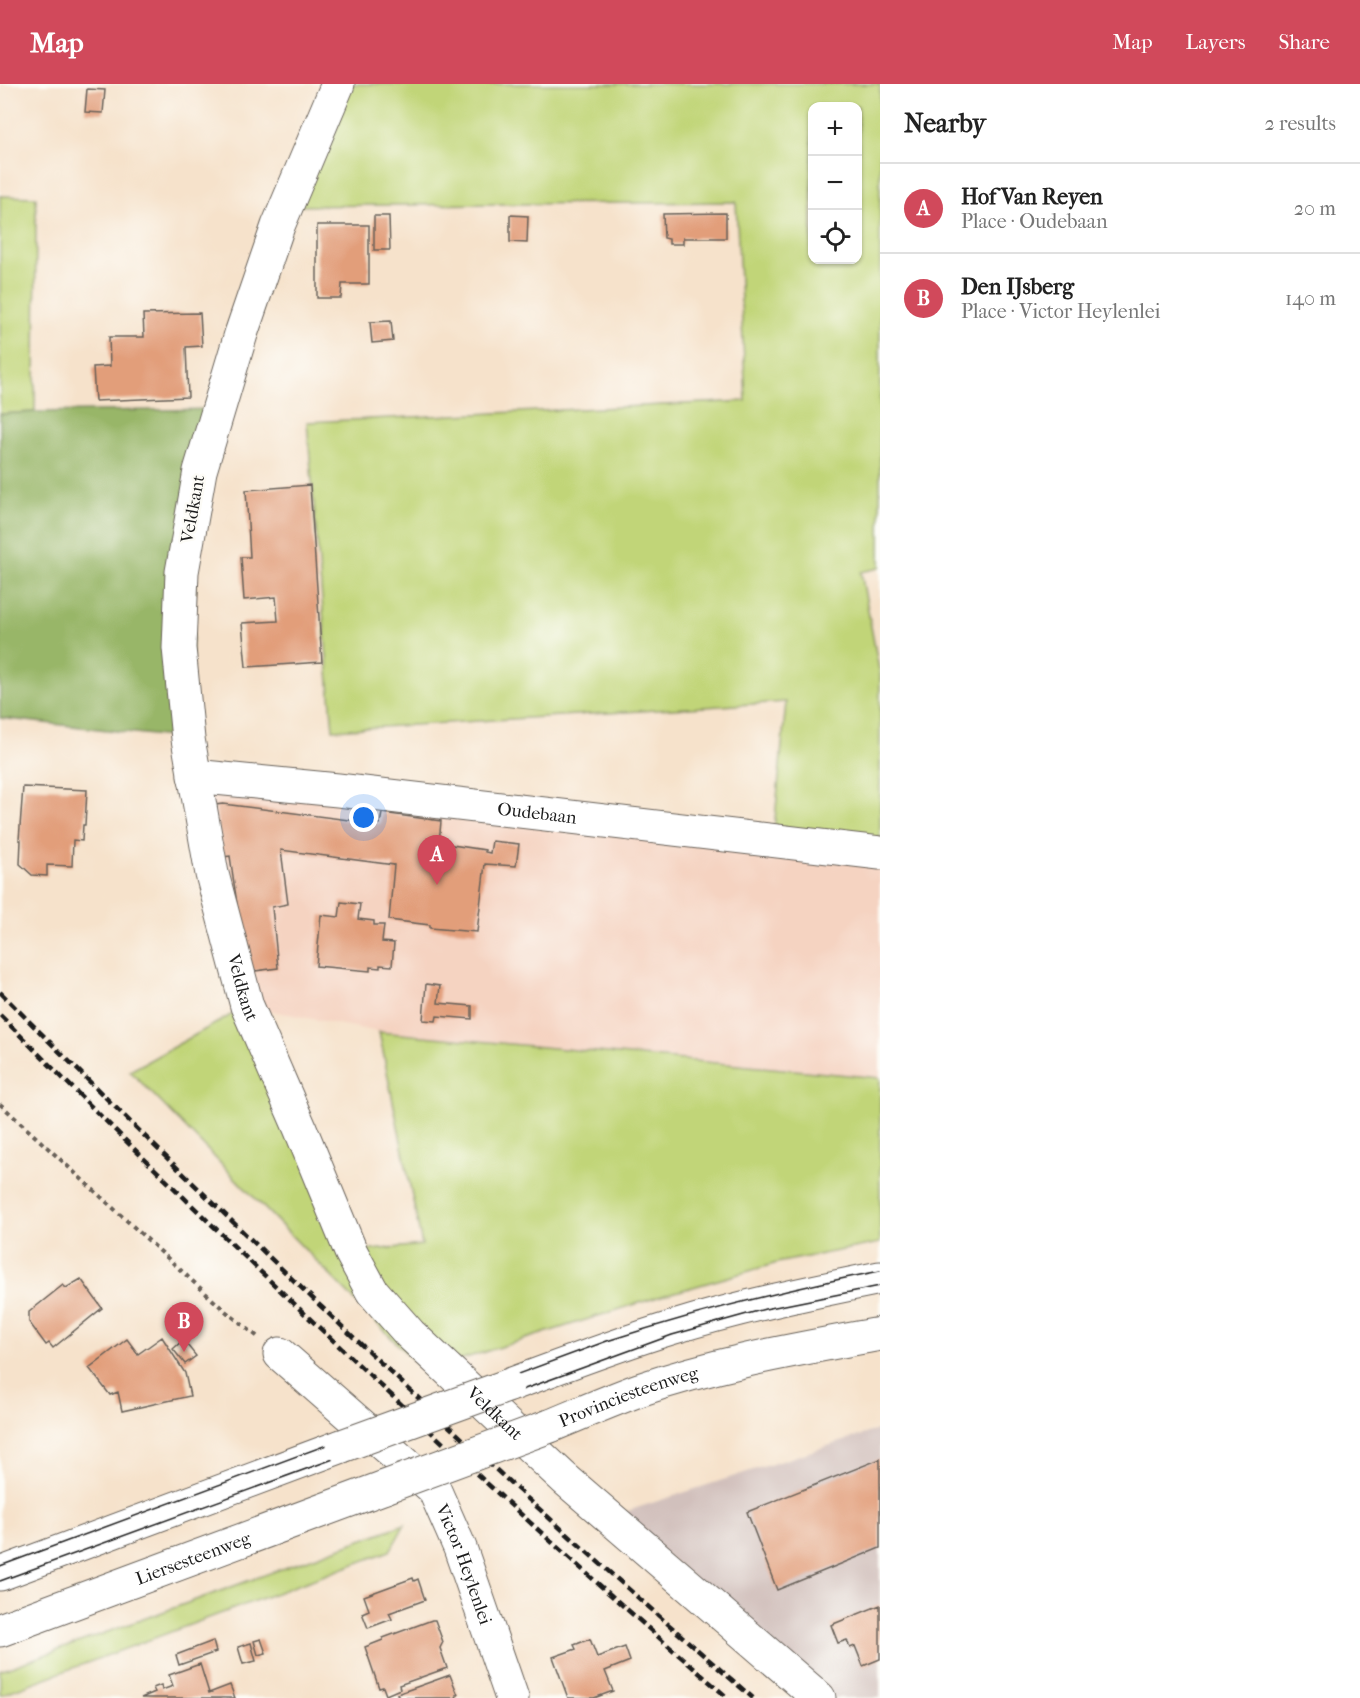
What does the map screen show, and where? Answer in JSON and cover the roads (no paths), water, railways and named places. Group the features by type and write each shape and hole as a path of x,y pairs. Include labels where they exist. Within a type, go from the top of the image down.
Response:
{"street":[{"name":"Veldkant","path":"338,84 278,226 241,334 200,471 182,572 179,648 188,739 213,874 247,1006 351,1252 372,1291 410,1334 565,1479 819,1698"},
{"name":"Oudebaan","path":"195,776 338,790 880,853"},
{"path":"0,1574 612,1347 690,1322 773,1300 880,1278"},
{"name":"Provinciesteenweg","path":"385,1487 640,1390 777,1354 880,1334"},
{"name":"Victor Heylenlei","path":"280,1354 434,1489 471,1544 512,1698"},
{"name":"Liersesteenweg","path":"0,1630 385,1487"}],"tram line":[{"path":"0,1566 607,1341 742,1302 880,1271"},
{"path":"0,1581 672,1335 765,1309 880,1286"}],"railway":[{"path":"0,992 183,1174 369,1352 559,1527 753,1698"},
{"path":"0,1015 177,1191 358,1364 541,1533 728,1698"}],"place":[{"name":"Hof Van Reyen","path":"437,885"},
{"name":"Den IJsberg","path":"184,1352"}]}
